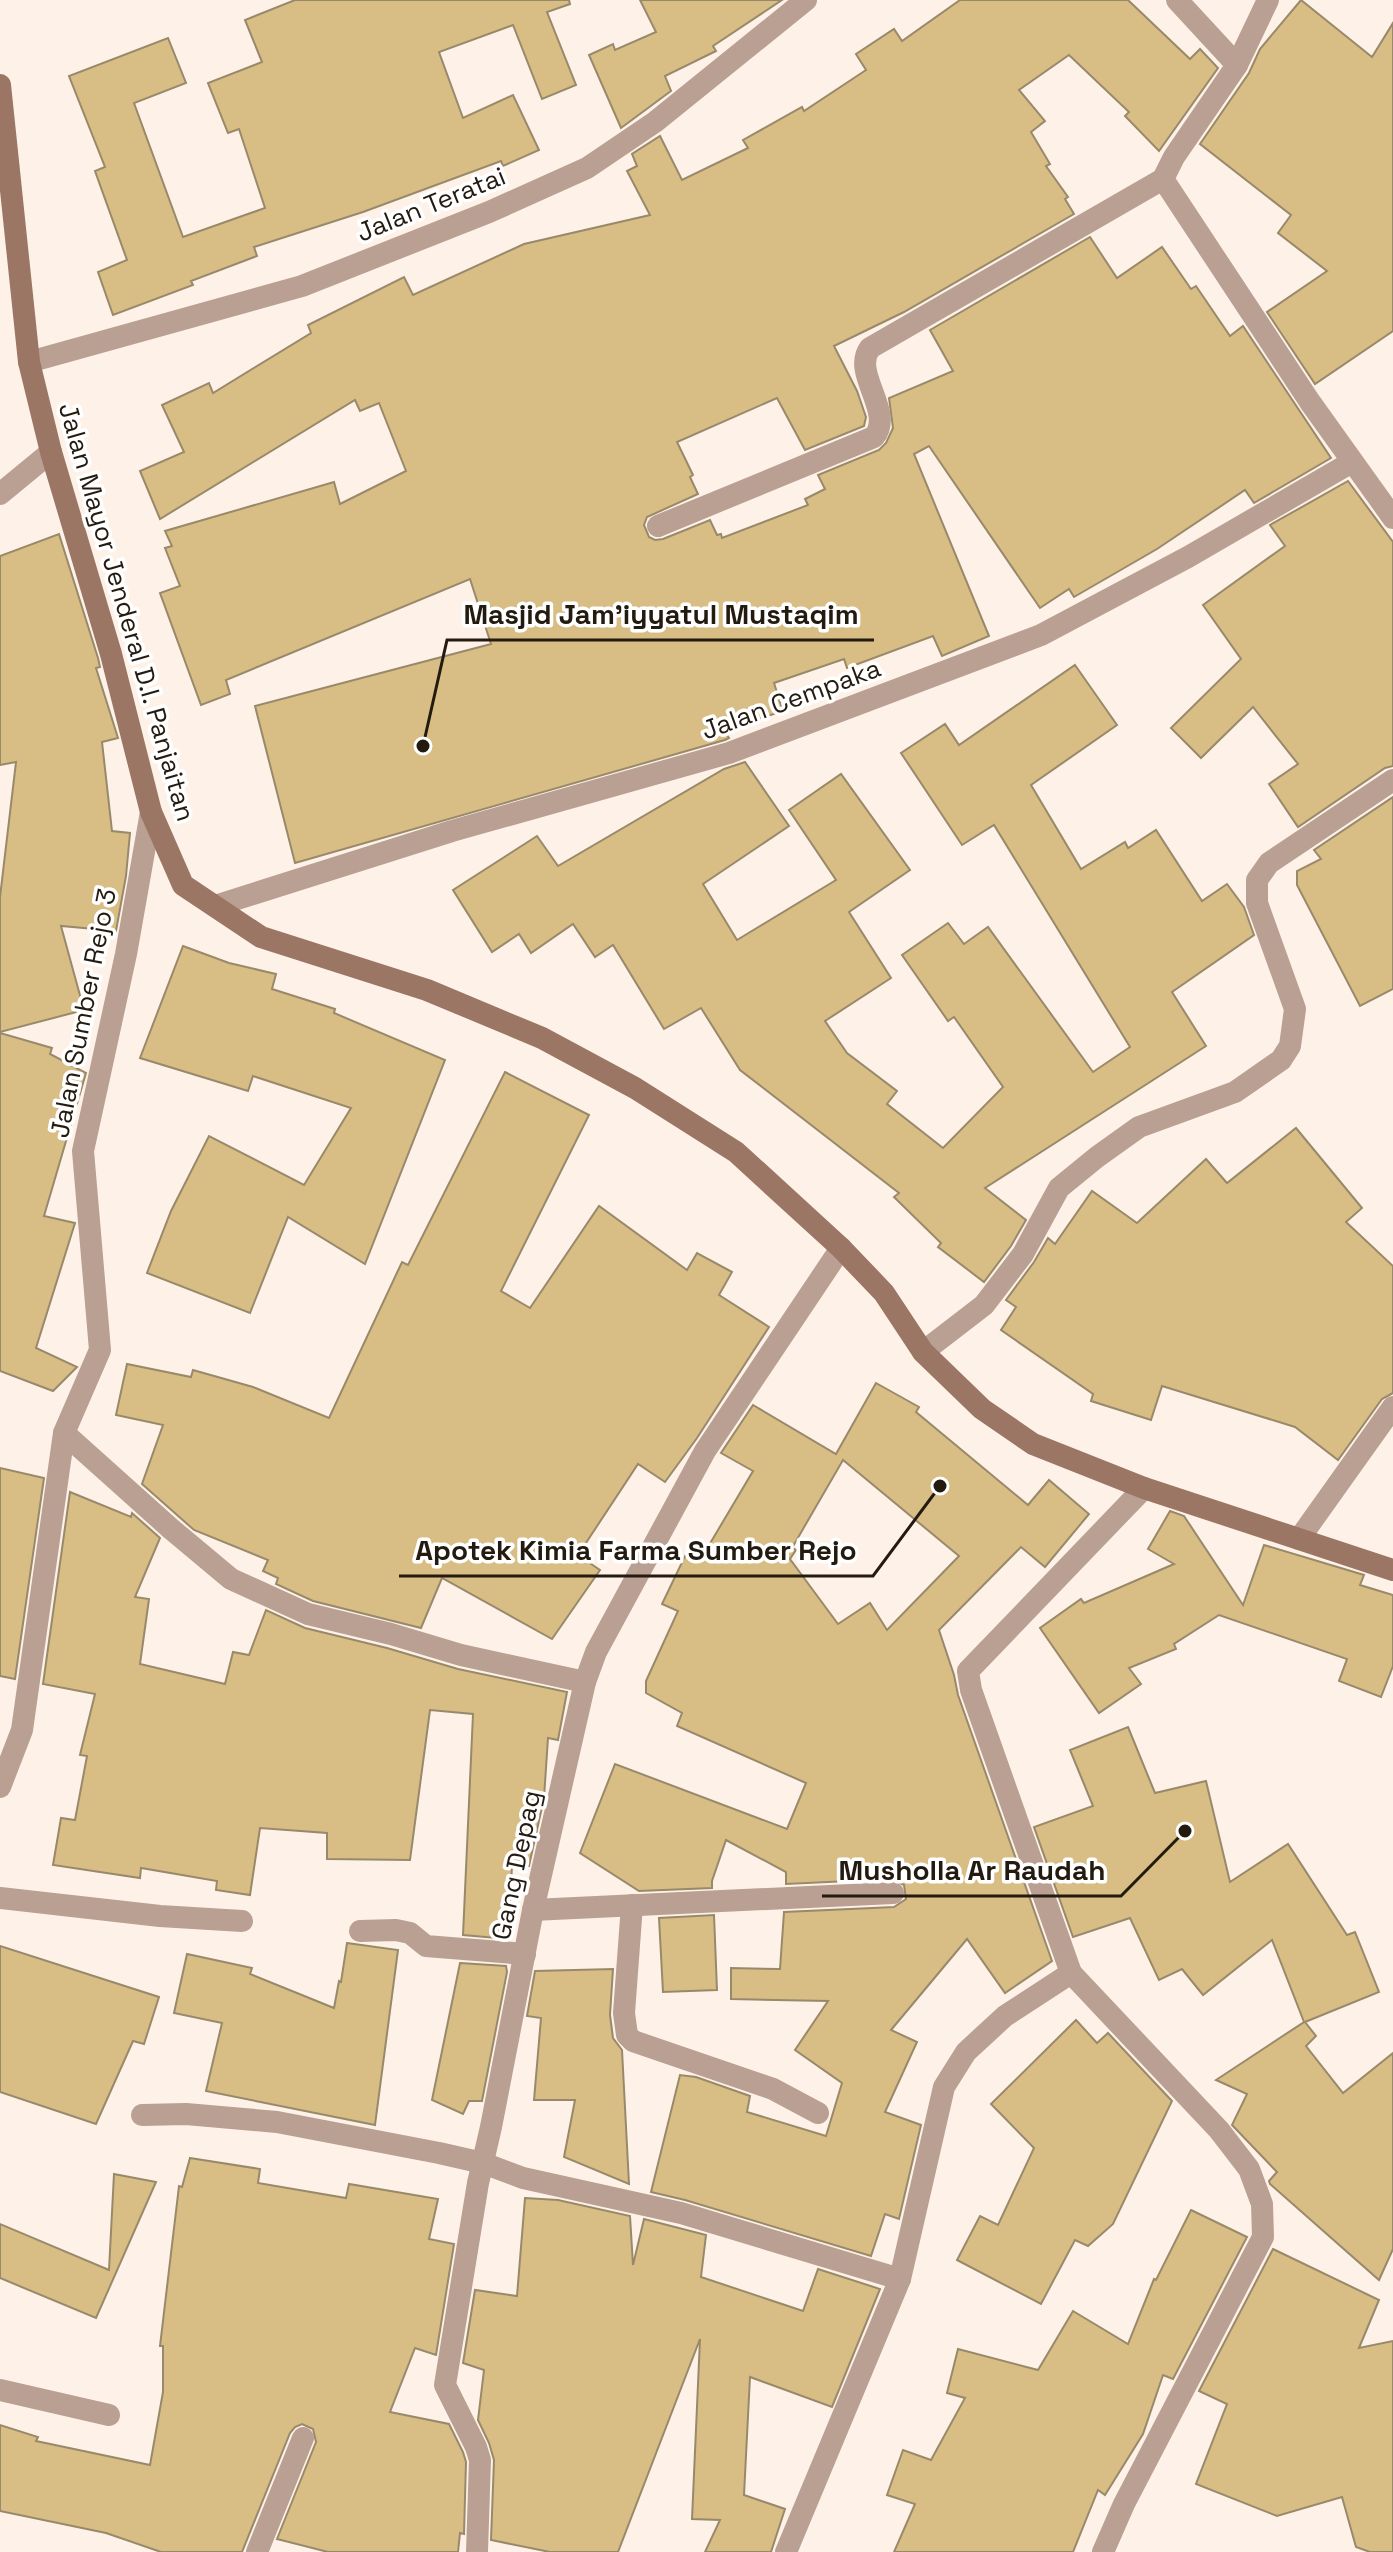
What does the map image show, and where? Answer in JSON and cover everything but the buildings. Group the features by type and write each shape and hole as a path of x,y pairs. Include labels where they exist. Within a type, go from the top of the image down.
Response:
{"main road":[{"name":"Jalan Mayor Jenderal D.I. Panjaitan","path":"0,85 29,362 151,812 183,885 261,937 427,990 542,1038 635,1088 736,1152 841,1248 884,1293 923,1352 982,1409 1033,1444 1144,1488 1393,1570"}],"street":[{"name":"Jalan Teratai","path":"29,362 302,286 489,212 587,168 655,122 806,0"},
{"path":"1177,0 1237,65"},
{"path":"658,526 874,437 880,423 865,361 870,348 1163,179 1174,157 1237,65 1268,0"},
{"path":"1163,179 1310,402 1393,518"},
{"path":"0,494 51,452"},
{"name":"Jalan Cempaka","path":"215,906 452,831 729,753 1041,635 1175,564 1352,462"},
{"path":"923,1352 984,1305 1023,1254 1059,1188 1097,1157 1139,1127 1235,1092 1281,1060 1290,1046 1295,1009 1257,903 1257,880 1269,863 1393,780"},
{"name":"Jalan Sumber Rejo 3","path":"0,1787 22,1730 64,1433 100,1350 83,1151 126,954 151,812"},
{"name":"Gang Depag","path":"477,2552 480,2460 445,2385 478,2183 533,1910 585,1682 596,1652 705,1451 841,1248"},
{"path":"1299,1539 1393,1407"},
{"path":"64,1433 231,1579 308,1614 461,1655 585,1682"},
{"path":"1103,2552 1124,2504 1263,2237 1262,2204 1249,2169 1219,2130 1071,1973 971,1690 968,1671 1144,1488"},
{"path":"533,1910 893,1893"},
{"path":"0,1898 160,1916 242,1921"},
{"path":"632,1905 624,2013 627,2035 633,2041 773,2089 818,2113"},
{"path":"360,1931 396,1930 410,1933 426,1946 525,1954"},
{"path":"786,2552 900,2279 944,2087 966,2052 995,2025 1071,1973"},
{"path":"142,2115 186,2114 277,2122 483,2163 523,2178 681,2213 900,2279"},
{"path":"0,2390 109,2415"},
{"path":"257,2552 303,2438"}],"place":[{"name":"Masjid Jam'iyyatul Mustaqim","path":"423,746"},
{"name":"Apotek Kimia Farma Sumber Rejo","path":"940,1486"},
{"name":"Musholla Ar Raudah","path":"1185,1831"}]}
